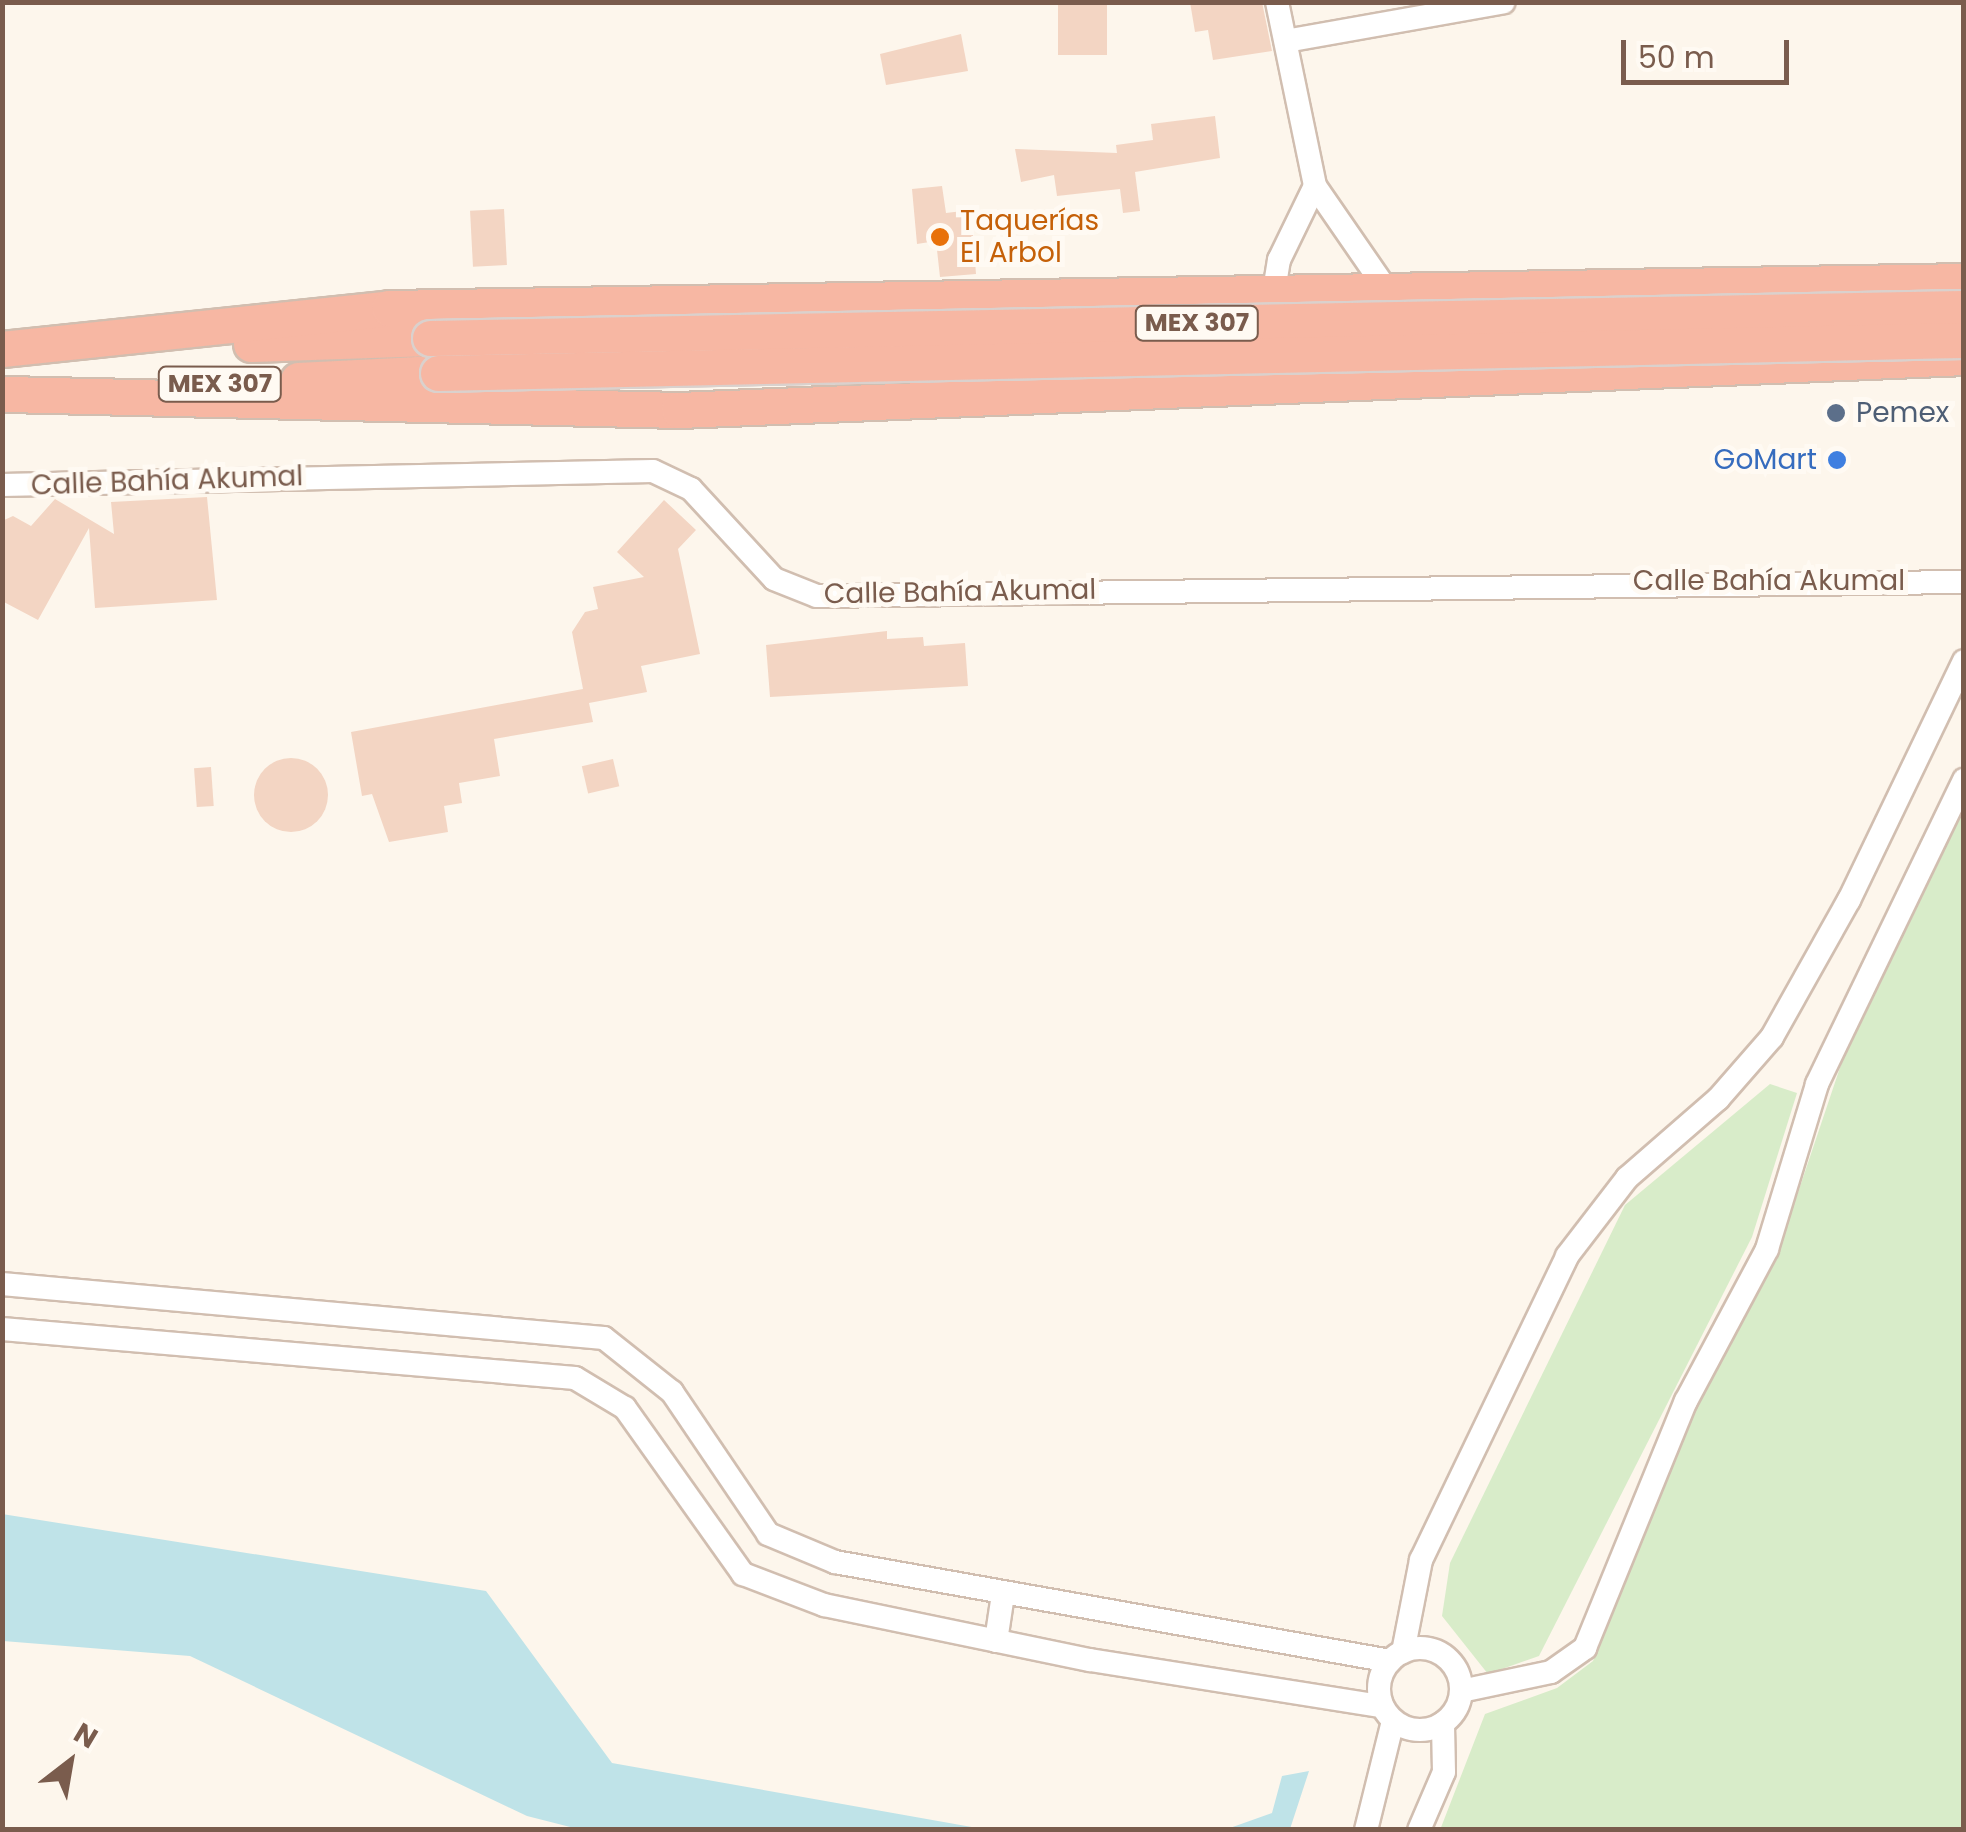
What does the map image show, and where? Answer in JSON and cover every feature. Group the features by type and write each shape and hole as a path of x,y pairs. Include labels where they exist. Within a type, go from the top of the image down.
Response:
{"highway":[{"path":"2,350 389,308 1272,298 1964,281"},
{"name":"MEX 307","path":"2,350 1964,308"},
{"name":"MEX 307","path":"4,395 438,373 1964,340"},
{"path":"4,395 678,410 1964,357"}],"street":[{"path":"1278,2 1316,186 1392,295 1399,334 1383,383"},
{"path":"1286,41 1504,2"},
{"path":"1300,384 1275,336 1272,298 1278,260 1316,186"},
{"name":"Calle Bahía Akumal","path":"2,485 654,471 691,488 774,578 816,596 1964,582"},
{"path":"1366,1830 1388,1713 1379,1682 1397,1656 1421,1560 1567,1256 1627,1178 1718,1100 1772,1037 1849,900 1964,661"},
{"path":"1461,1691 1551,1672 1585,1648 1686,1401 1767,1249 1817,1084 1964,780"},
{"path":"2,1284 604,1338 672,1392 768,1534 834,1562 1002,1594 1397,1656 1443,1655 1461,1691"},
{"path":"225,1302 226,1344"},
{"path":"2,1329 226,1344 576,1378 625,1408 743,1574 824,1604 996,1641 1388,1713 1418,1730 1444,1723"},
{"path":"996,1641 1002,1594"},
{"path":"1419,1830 1444,1772 1444,1723 1461,1691"}],"green space":[{"path":"1963,805 1963,1829 1440,1830 1485,1714 1557,1688 1593,1661 1703,1391 1776,1258 1859,1011"},
{"path":"1770,1084 1797,1093 1752,1237 1539,1656 1488,1674 1442,1616 1450,1563 1625,1205"}],"water":[{"path":"2,1514 486,1591 612,1763 983,1829 582,1830 527,1816 190,1656 3,1641"},
{"path":"1309,1771 1290,1829 1227,1829 1272,1813 1282,1776"}],"building":[{"path":"1058,2 1107,2 1107,55 1058,55"},
{"path":"1190,2 1262,2 1272,51 1213,60 1208,30 1195,32"},
{"path":"961,34 968,71 886,85 880,54"},
{"path":"1215,116 1220,158 1135,172 1140,211 1123,213 1120,189 1057,196 1054,175 1021,182 1015,149 1117,153 1116,145 1153,140 1151,124"},
{"path":"942,186 946,213 971,210 976,274 940,277 936,241 917,244 912,189"},
{"path":"504,209 507,265 473,267 470,211"},
{"path":"207,497 217,600 95,608 89,528 38,620 2,601 2,521 13,516 31,526 55,499 114,534 111,502"},
{"path":"664,500 696,530 678,549 700,654 641,666 647,692 589,703 593,722 494,739 500,776 459,783 462,803 444,806 448,832 389,842 372,794 362,796 351,732 583,689 572,632 585,612 598,609 593,587 644,577 617,552"},
{"path":"887,631 887,639 923,637 924,646 965,643 968,686 770,697 766,645"},
{"path":"291,758 317,769 328,795 317,821 291,832 265,821 254,795 265,769"},
{"path":"613,759 619,786 588,793 582,766"},
{"path":"211,767 214,806 197,807 194,768"}],"place":[{"name":"Taquerías El Arbol","path":"940,237"},
{"name":"Pemex","path":"1836,413"},
{"name":"GoMart","path":"1837,460"}]}
